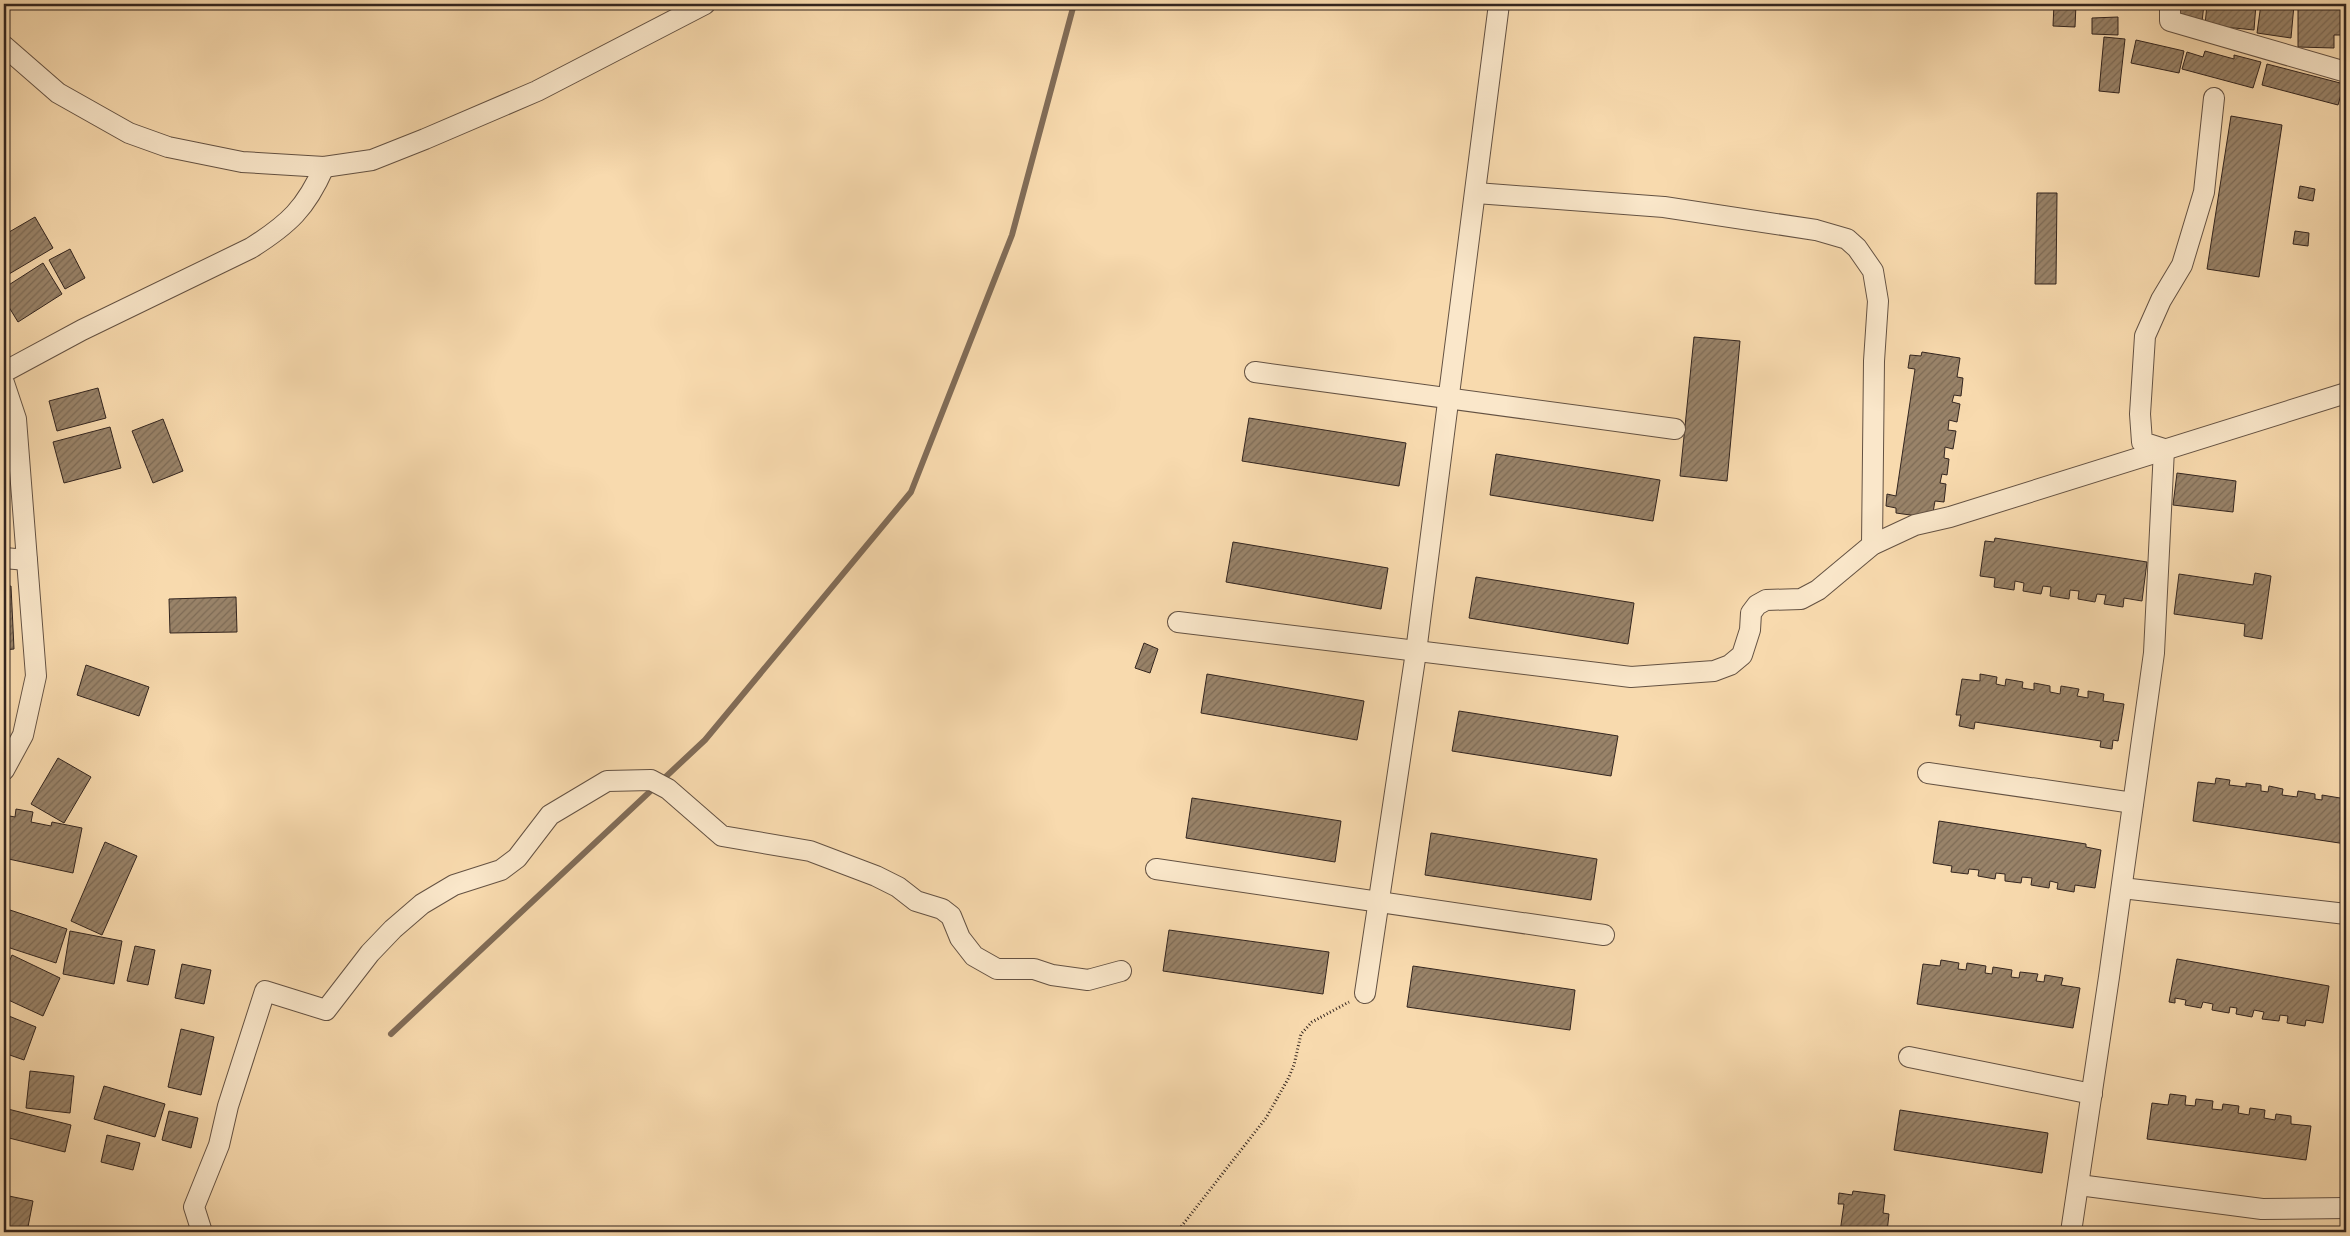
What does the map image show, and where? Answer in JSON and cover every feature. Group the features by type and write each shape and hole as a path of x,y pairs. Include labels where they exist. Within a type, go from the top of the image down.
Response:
{"street":[{"path":"4,46 58,93 129,133 168,147 242,162 324,167 372,160 537,91 705,4"},
{"path":"1365,993 1416,652 1499,4"},
{"path":"2170,4 2170,21 2346,72"},
{"path":"2164,449 2142,442 2140,414 2145,336 2161,300 2182,265 2204,192 2214,98"},
{"path":"302,166 312,193"},
{"path":"4,372 82,330 251,248 294,216 312,193 324,167"},
{"path":"1476,193 1664,207 1816,230 1847,239 1858,248 1873,270 1878,301 1874,362 1872,545"},
{"path":"1255,372 1675,429"},
{"path":"4,383 16,419 36,676 23,735 4,770"},
{"path":"1178,622 1631,677 1714,671 1730,665 1742,655 1750,630 1752,613 1757,605 1766,600 1801,599 1818,590 1872,545 1916,525 1950,517 2346,394"},
{"path":"2071,1232 2122,888 2154,653 2164,449"},
{"path":"4,558 27,560"},
{"path":"1928,773 2134,803"},
{"path":"202,1232 194,1207 219,1145 228,1106 265,991 326,1010 370,953 393,929 422,904 454,885 501,870 517,858 550,815 607,781 651,780 668,789 722,836 810,851 898,886 916,901 942,909 951,916 960,938 974,956 997,969 1034,969 1052,975 1088,980 1121,971"},
{"path":"1156,869 1379,904 1604,936"},
{"path":"2122,888 2346,914"},
{"path":"1908,1057 2092,1094"},
{"path":"2079,1185 2262,1209 2346,1208"}],"path":[{"path":"1177,1232 1266,1118 1294,1065 1301,1034 1312,1022 1365,993"}],"building":[{"path":"2054,4 2076,4 2075,27 2053,26"},
{"path":"2180,4 2204,4 2202,22 2179,21"},
{"path":"2207,4 2256,4 2254,30 2205,25"},
{"path":"2261,4 2294,5 2291,38 2257,33"},
{"path":"2298,4 2346,5 2346,35 2334,35 2334,48 2298,47"},
{"path":"2118,17 2118,35 2092,34 2092,18"},
{"path":"2104,37 2125,39 2119,93 2099,91"},
{"path":"2136,40 2184,51 2179,73 2131,63"},
{"path":"2205,51 2234,59 2234,55 2261,62 2253,88 2182,69 2187,52 2203,57"},
{"path":"2267,64 2344,84 2338,105 2262,85"},
{"path":"2231,116 2282,125 2259,277 2207,269"},
{"path":"2300,186 2315,189 2313,201 2298,198"},
{"path":"2037,193 2057,193 2056,284 2035,284"},
{"path":"35,217 53,248 4,277 4,235"},
{"path":"2295,231 2309,233 2308,246 2293,244"},
{"path":"70,249 85,278 65,289 49,260"},
{"path":"43,263 62,294 18,322 4,299 4,288"},
{"path":"1694,337 1740,341 1727,481 1680,476"},
{"path":"1922,352 1960,358 1957,377 1963,378 1961,396 1954,395 1952,402 1960,404 1957,422 1949,420 1948,430 1956,431 1953,449 1945,447 1944,458 1949,459 1947,475 1942,474 1940,483 1946,484 1944,502 1935,501 1932,518 1896,513 1896,508 1886,506 1887,494 1896,496 1915,369 1908,368 1910,355 1921,356"},
{"path":"98,388 106,418 57,431 49,401"},
{"path":"1249,418 1406,443 1399,486 1242,461"},
{"path":"163,419 183,471 153,483 132,431"},
{"path":"110,427 121,468 64,483 53,442"},
{"path":"1496,454 1660,480 1653,521 1490,495"},
{"path":"2177,473 2236,481 2233,512 2173,505"},
{"path":"1995,538 2147,562 2142,601 2124,598 2123,607 2104,604 2106,595 2097,594 2095,602 2078,599 2079,591 2070,590 2069,599 2050,596 2051,587 2043,586 2041,594 2023,591 2024,583 2015,581 2014,590 1994,587 1995,578 1980,576 1985,541 1994,542"},
{"path":"1233,542 1388,568 1381,609 1226,582"},
{"path":"2255,573 2271,576 2262,639 2244,636 2245,624 2174,614 2179,574 2253,585"},
{"path":"1476,577 1634,603 1628,644 1469,618"},
{"path":"11,586 14,649 4,650 4,587"},
{"path":"236,597 237,632 170,633 169,599"},
{"path":"1144,643 1158,649 1150,673 1135,668"},
{"path":"86,665 149,687 139,716 77,695"},
{"path":"1207,674 1364,701 1357,740 1201,713"},
{"path":"1980,674 1997,677 1996,684 2005,686 2006,679 2023,682 2022,688 2034,690 2034,683 2050,686 2050,692 2060,694 2061,686 2079,689 2077,696 2088,698 2088,691 2104,694 2103,701 2124,704 2118,741 2113,740 2112,749 2100,747 2101,741 1975,722 1974,729 1959,726 1961,715 1956,715 1962,679 1980,681"},
{"path":"1459,711 1618,736 1611,776 1452,751"},
{"path":"58,758 91,777 64,823 31,804"},
{"path":"2216,778 2230,780 2229,785 2246,787 2246,783 2261,785 2261,791 2268,792 2269,786 2283,789 2282,795 2297,797 2298,791 2315,794 2315,799 2322,800 2322,795 2346,799 2346,844 2193,821 2198,782 2215,784"},
{"path":"1192,798 1341,821 1335,862 1186,838"},
{"path":"16,809 33,812 31,822 51,826 52,822 82,828 73,873 4,858 4,815 15,817"},
{"path":"1939,821 2086,844 2086,847 2101,850 2095,888 2075,885 2074,892 2057,889 2058,883 2050,881 2049,888 2031,885 2032,878 2022,877 2021,883 2005,881 2005,874 1996,873 1995,879 1978,876 1979,870 1969,869 1968,874 1951,872 1952,866 1933,863"},
{"path":"1431,833 1597,859 1591,900 1425,875"},
{"path":"105,842 137,856 102,935 71,921"},
{"path":"4,908 67,929 56,963 4,946"},
{"path":"1169,930 1329,952 1323,994 1163,971"},
{"path":"70,931 122,941 114,984 63,974"},
{"path":"135,946 155,950 148,985 127,981"},
{"path":"12,955 60,978 43,1016 4,998 4,973"},
{"path":"2177,959 2329,986 2323,1023 2306,1020 2305,1026 2287,1023 2288,1016 2280,1015 2279,1021 2262,1019 2264,1012 2254,1010 2252,1017 2236,1014 2237,1008 2230,1007 2229,1013 2212,1010 2213,1004 2203,1002 2201,1008 2185,1005 2186,1000 2175,998 2175,1003 2169,1002"},
{"path":"1941,960 1959,963 1958,969 1966,970 1967,963 1986,966 1985,973 1992,974 1993,967 2012,970 2011,977 2019,978 2020,972 2038,974 2036,981 2044,982 2045,975 2063,978 2061,985 2080,988 2073,1028 1917,1004 1923,964 1940,966"},
{"path":"182,964 211,970 204,1004 175,998"},
{"path":"1413,966 1575,990 1570,1030 1407,1007"},
{"path":"4,1014 36,1027 24,1060 4,1053"},
{"path":"181,1029 214,1037 201,1095 168,1087"},
{"path":"30,1071 74,1076 70,1113 26,1108"},
{"path":"104,1086 165,1104 155,1137 94,1119"},
{"path":"2170,1094 2186,1096 2185,1105 2195,1106 2196,1099 2213,1101 2212,1109 2222,1110 2223,1104 2239,1106 2238,1113 2249,1115 2250,1108 2265,1110 2264,1118 2275,1120 2276,1114 2291,1116 2291,1124 2311,1126 2306,1160 2147,1139 2152,1103 2168,1105"},
{"path":"4,1108 71,1125 65,1152 5,1137 4,1141"},
{"path":"1900,1110 2048,1133 2042,1173 1894,1150"},
{"path":"169,1111 198,1118 191,1148 162,1140"},
{"path":"107,1135 140,1143 133,1170 101,1162"},
{"path":"1853,1191 1885,1195 1883,1213 1889,1214 1887,1232 1840,1232 1844,1204 1838,1204 1839,1193 1852,1195"},
{"path":"4,1195 33,1201 27,1232 4,1232"}],"waterway":[{"path":"391,1034 705,740 911,492 1012,235 1074,4"}]}
